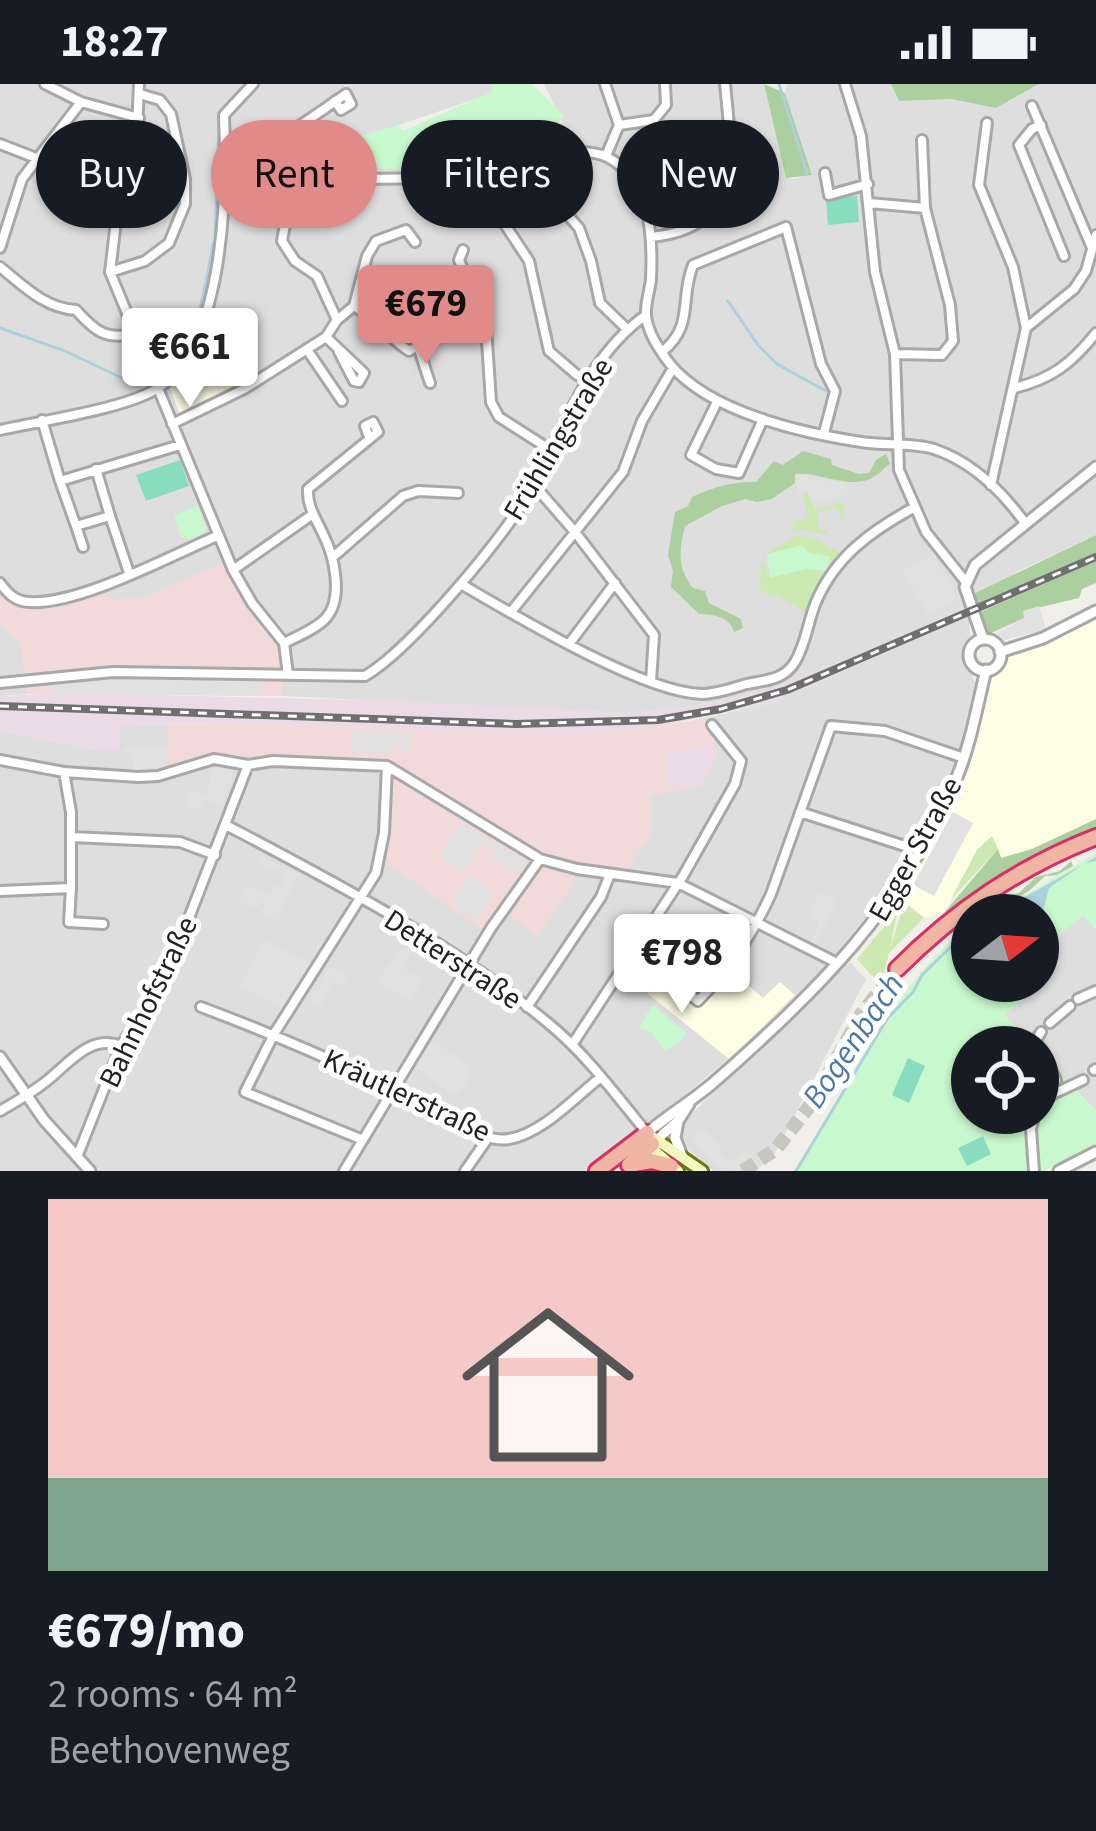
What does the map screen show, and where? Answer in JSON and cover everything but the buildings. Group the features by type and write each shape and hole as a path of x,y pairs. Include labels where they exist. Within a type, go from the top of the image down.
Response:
{"highway":[{"path":"897,969 987,891 1096,837"},
{"path":"626,1168 652,1139"},
{"path":"597,1171 652,1139"},
{"path":"626,1168 651,1161 677,1165"}],"main road":[{"path":"652,1139 677,1165 702,1171"}],"street":[{"path":"45,84 81,102 139,118"},
{"path":"224,120 254,84"},
{"path":"605,84 617,120"},
{"path":"654,120 666,105 665,84"},
{"path":"651,237 700,223 725,189 732,173 725,84"},
{"path":"845,84 860,129 875,272 895,354 899,470 913,508 950,566 965,581 976,565 1096,467"},
{"path":"0,683 113,672 288,675 284,643 252,603 217,536 110,272 117,213 139,118 139,89 160,100 171,114 185,179 185,204 169,243 146,261 110,272"},
{"path":"308,120 335,101"},
{"path":"0,248 22,178 81,102"},
{"path":"1032,106 1092,248"},
{"path":"987,123 979,184 1012,267 1026,328 991,485"},
{"path":"1041,125 1018,145 1064,256"},
{"path":"606,156 617,130"},
{"path":"895,354 942,355 953,341 950,304 925,208 922,140"},
{"path":"0,144 35,158"},
{"path":"377,178 444,176 560,152 606,156 644,197 651,237 646,315 673,368 717,401 763,418 856,441 933,449 957,459 991,485 1025,523"},
{"path":"825,173 829,195 868,184"},
{"path":"869,203 925,208"},
{"path":"662,352 683,328 692,265 786,227 821,364 835,392 824,433"},
{"path":"0,430 132,399 159,388 184,362 198,334 221,228"},
{"path":"284,228 282,241 295,261 317,276 337,320"},
{"path":"507,228 529,261 549,351 577,375 589,378"},
{"path":"579,228 592,261 600,303 628,330"},
{"path":"172,424 244,389 326,337 354,306 367,256 376,241 406,230 415,242"},
{"path":"1026,328 1074,289 1086,272 1096,235"},
{"path":"463,250 460,260 486,326 491,402 499,417 549,449"},
{"path":"0,267 40,299 58,309 76,310 99,334 117,338 134,334"},
{"path":"354,306 402,346 409,350 418,346 430,383"},
{"name":"Frühlingstraße","path":"288,675 351,678 374,670 461,584 534,485 589,378 646,315"},
{"path":"1014,388 1052,377 1072,363 1096,333"},
{"path":"326,337 339,352"},
{"path":"308,351 342,401"},
{"path":"511,612 623,472 642,421 673,368"},
{"path":"717,401 691,455 716,469 739,473 763,418"},
{"path":"41,420 83,547"},
{"path":"284,643 331,611 333,557 313,514 308,489 369,437"},
{"path":"60,481 179,445"},
{"path":"96,469 129,573"},
{"path":"534,485 654,635 651,682"},
{"path":"333,557 403,496 418,491 458,493"},
{"path":"461,584 569,644 651,682 699,694 785,674 797,658 816,601 834,566 870,535 913,508"},
{"path":"233,570 313,514"},
{"path":"76,526 110,516"},
{"path":"0,583 15,598 37,602 92,589 217,536"},
{"name":"Egger Straße","path":"965,581 983,639 971,646 969,656 973,665 986,670"},
{"path":"569,644 615,583"},
{"path":"983,639 992,641 1000,652 1043,638 1096,611"},
{"name":"Egger Straße","path":"652,1139 872,927 939,818 964,758 986,670 998,662 1000,652"},
{"path":"572,1045 736,784 741,761 712,725"},
{"path":"634,950 698,1001 757,923 831,726 885,731 964,758"},
{"path":"0,760 64,772 152,777 214,760 248,765 273,761 387,766 540,859 678,883 838,964"},
{"name":"Bahnhofstraße","path":"74,1164 121,1046 166,976 248,765"},
{"path":"363,1140 244,1092 274,1034 362,899 381,860 387,766"},
{"path":"64,772 72,837 70,922 103,925"},
{"path":"800,812 908,847"},
{"name":"Detterstraße","path":"226,825 362,899 527,1007 572,1045 652,1139"},
{"path":"72,837 180,842 215,855"},
{"path":"344,1171 468,965 540,859"},
{"path":"527,1007 601,896 610,874"},
{"path":"0,891 71,888"},
{"path":"1050,1023 1096,991"},
{"name":"Kräutlerstraße","path":"201,1007 395,1089 488,1138 507,1140 526,1132 602,1077"},
{"path":"0,1111 83,1049 110,1042 121,1046"},
{"path":"0,1057 74,1164 90,1171"},
{"path":"1059,1092 1083,1080"},
{"name":"Egger Straße","path":"652,1139 678,1121 692,1100"},
{"path":"677,1165 678,1121"},
{"path":"1031,1134 1034,1171"},
{"path":"465,1171 488,1138"},
{"path":"1059,1171 1096,1152"}],"shaded area":[{"path":"0,84 495,84 496,92 401,120 401,124 377,132 377,120 211,120 211,228 377,228 377,169 401,168 401,228 593,228 593,120 562,120 544,84 764,84 773,120 617,120 617,228 779,228 779,147 786,177 812,174 785,92 787,84 891,84 899,101 951,99 996,108 1039,84 1096,84 1096,535 1016,572 975,606 763,692 624,713 282,696 280,648 251,610 225,562 145,598 28,607 0,588"},
{"path":"203,342 222,356 238,385 180,415 170,388"},
{"path":"808,474 808,479 850,483 848,494 812,504 808,491 797,492 796,476"},
{"path":"934,554 958,600 928,615 902,570"},
{"path":"1096,554 1096,561 986,610 983,603"},
{"path":"225,562 251,610 280,648 282,696 28,694 21,644 0,622 0,588 28,607 103,588 109,599 145,598"},
{"path":"1039,606 1046,629 1004,640 997,633 1024,618 1023,611"},
{"path":"958,614 960,620 774,702 651,728 560,735 263,724 121,725 119,751 0,731 0,696 69,693 403,701 624,713 693,706 763,692"},
{"path":"969,616 970,635 962,651 975,683 955,767 893,884 819,974 734,1054 608,1158 585,1171 0,1171 0,731 119,750 120,725 169,725 168,778 229,765 388,767 389,840 501,909 584,869 625,870 651,835 652,796 718,753 705,718 774,702"},
{"path":"1096,616 1096,819 1032,849 1000,858 992,836 977,850 944,913 925,918 905,902 908,886 968,771 991,679 1006,658"},
{"path":"0,622 21,644 28,694 0,696"},
{"path":"117,676 261,679 261,696 53,693 53,683"},
{"path":"705,718 718,753 701,786 652,796 651,835 625,871 584,869 537,937 502,909 485,931 383,861 389,840 388,767 229,765 167,779 169,725 560,735 651,728"},
{"path":"351,732 410,733 410,749 395,744 386,753 351,752"},
{"path":"712,743 716,753 700,783 669,791 668,753"},
{"path":"168,747 167,769 155,772 150,768 133,771 133,754 124,753 124,748"},
{"path":"222,766 233,778 222,806 204,799 200,808 187,807 188,794 195,790 206,796 214,767"},
{"path":"953,812 973,823 934,896 913,885"},
{"path":"462,823 529,862 519,875 483,843 461,873 439,855"},
{"path":"262,857 298,873 277,921 262,914 266,903 260,901 257,909 239,901 246,886 270,896 275,885 282,887 286,875 259,863"},
{"path":"469,875 493,893 476,922 451,902"},
{"path":"820,892 837,900 815,945 810,943 819,923 808,917"},
{"path":"1083,915 1096,929 1096,1111 1059,1072 1059,1026 1015,1026 1004,1015 1020,1002 1059,1002 1059,935"},
{"path":"402,935 416,944 402,968 423,980 410,1001 377,981 405,944"},
{"path":"263,940 316,965 288,1010 240,986"},
{"path":"850,962 866,979 772,1159 753,1171 713,1171 680,1142 685,1120"},
{"path":"329,967 348,976 343,985 334,981 322,1006 309,1000"},
{"path":"732,971 763,998 780,982 795,995 729,1059 647,993 662,976 698,1005"},
{"path":"434,1042 471,1067 472,1075 459,1093 452,1095 414,1065 428,1043"},
{"path":"701,1128 723,1148 719,1153 726,1159 732,1162 745,1150 753,1166 746,1171 720,1168 691,1138"}],"green space":[{"path":"492,84 532,84 564,116 560,120 427,120 492,92"},
{"path":"764,84 785,93 812,175 786,178 779,120 772,120"},
{"path":"891,84 1039,84 996,108 951,99 899,101"},
{"path":"399,125 401,169 377,169 377,131"},
{"path":"857,196 859,222 828,225 826,199"},
{"path":"803,451 859,474 869,473 886,454 890,464 856,482 795,474 795,483 772,499 745,499 722,506 685,526 684,574 693,588 705,591 709,603 741,619 743,628 734,632 725,620 699,614 671,587 668,555 675,512 708,490 756,482 774,461 783,465"},
{"path":"180,460 189,486 146,501 136,475"},
{"path":"807,491 815,510 843,502 844,523 837,508 816,513 819,530 827,534 794,529 792,522 808,518 803,493"},
{"path":"198,506 207,532 190,539 181,537 174,515"},
{"path":"1096,535 1096,554 975,606 969,596"},
{"path":"795,536 812,537 841,554 829,569 829,557 763,556"},
{"path":"803,545 807,552 830,557 827,571 806,569 770,578 767,554"},
{"path":"762,559 770,578 807,569 827,571 806,617 803,610 759,588"},
{"path":"1096,561 1096,583 1082,589 1079,598 1024,611 1024,618 989,634 978,613"},
{"path":"1096,819 1096,830 1008,870 972,894 960,894 998,849 1001,858"},
{"path":"992,836 998,849 954,894 977,850"},
{"path":"1096,853 1096,929 1083,915 1059,935 1059,894 1027,894"},
{"path":"1071,861 1073,866 1057,875 1045,876 1024,894 1014,894 1036,877 1060,871"},
{"path":"904,902 924,918 889,953 881,985 857,959 897,911 890,950"},
{"path":"951,942 951,1002 1020,1002 1004,1015 1015,1026 951,1026 951,1134 1059,1134 1059,1073 1096,1111 1096,1145 1043,1171 796,1171 897,1004"},
{"path":"653,1005 688,1034 666,1051 651,1032 638,1028"},
{"path":"908,1058 925,1066 909,1103 892,1095"},
{"path":"983,1136 991,1154 967,1166 958,1148"}],"water":[{"path":"1084,864 1049,888 1047,894 1030,894"}],"waterway":[{"path":"779,84 807,173"},
{"path":"215,228 215,235"},
{"path":"165,373 193,328 213,243"},
{"path":"728,301 777,364 826,391"},
{"path":"0,328 124,379 145,381"},
{"name":"Bogenbach","path":"796,1171 887,1019 951,947"}],"tunnel":[{"path":"743,1171 776,1149 812,1103 862,1013 897,969"}],"railway":[{"path":"0,706 516,724 658,720 787,690 1096,557"}]}
